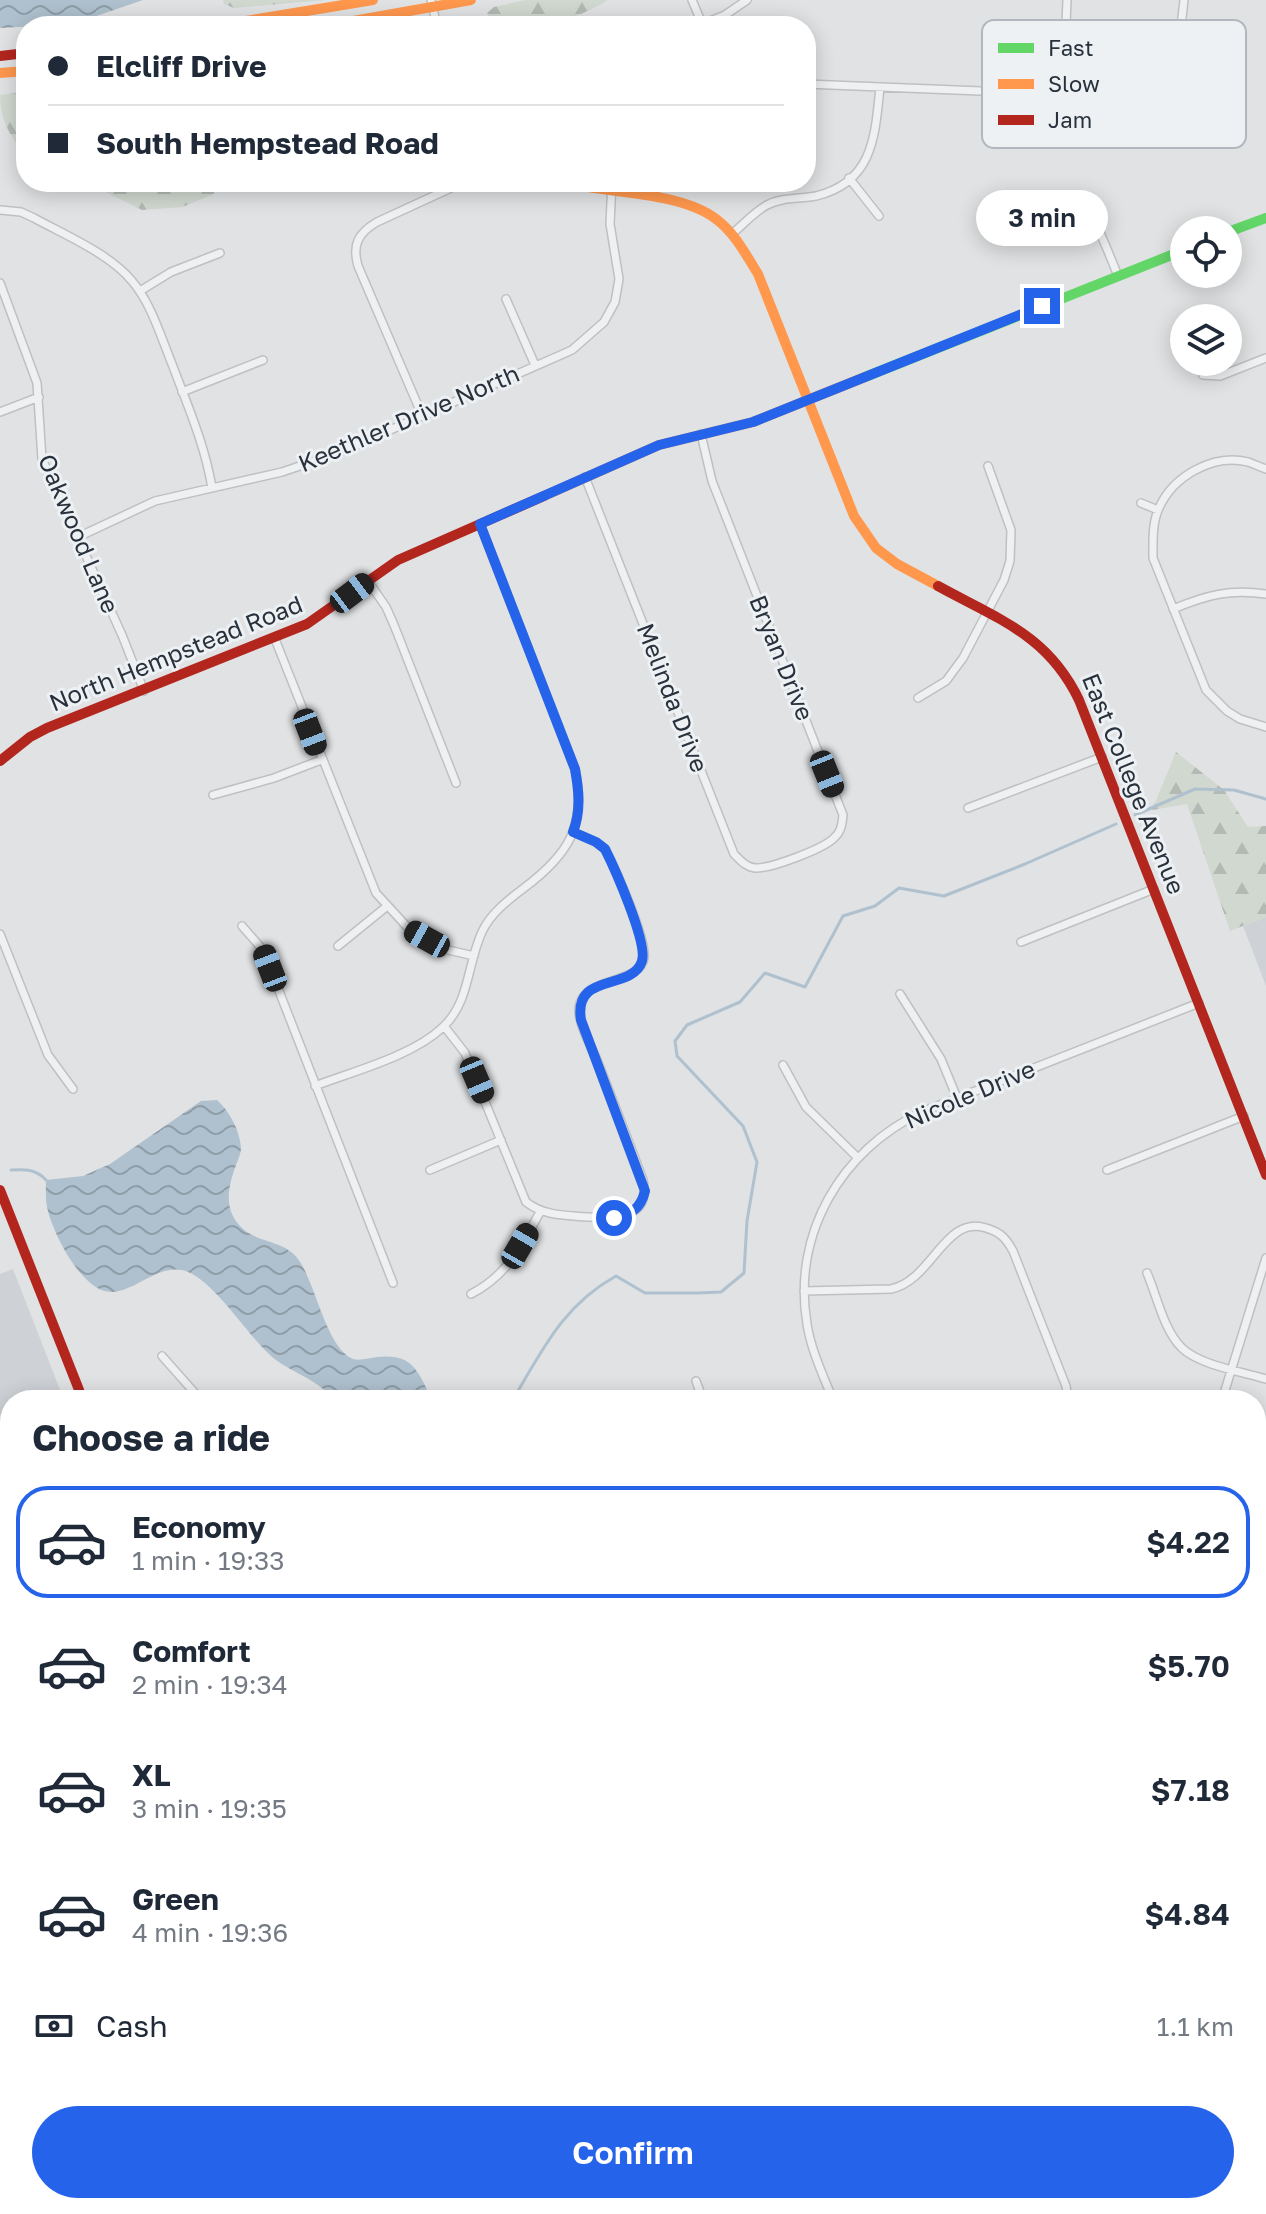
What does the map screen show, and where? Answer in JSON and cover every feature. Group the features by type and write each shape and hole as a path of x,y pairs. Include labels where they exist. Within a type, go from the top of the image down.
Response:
{"street":[{"path":"276,16 373,0"},
{"path":"374,16 471,0"},
{"path":"723,16 747,0"},
{"path":"1066,20 1067,0"},
{"path":"1182,20 1184,0"},
{"path":"816,84 982,91"},
{"path":"733,233 769,204 818,195 849,178 871,151 880,87"},
{"path":"849,178 879,216"},
{"path":"422,415 358,266 356,241 364,229 442,192"},
{"name":"Keethler Drive North","path":"78,537 155,501 310,463 572,350 604,322 615,302 619,279 610,224 612,192"},
{"name":"East College Avenue","path":"633,192 679,201 709,214 733,233 758,274 854,516 876,548 897,564 1033,639 1057,660 1070,679 1266,1175"},
{"path":"1003,201 1065,201 1085,208 1098,224 1118,276"},
{"path":"0,210 21,212 57,230 117,266 140,291 196,429 212,488"},
{"path":"1242,227 1266,218"},
{"path":"140,291 171,272 220,253"},
{"name":"North Hempstead Road","path":"0,761 47,728 275,639 321,616 398,560 659,445 753,422 1170,256"},
{"name":"Oakwood Lane","path":"0,283 34,368 39,397 42,459 144,691"},
{"path":"506,299 535,365"},
{"path":"1242,367 1266,358"},
{"path":"182,392 263,360"},
{"path":"0,412 39,397"},
{"name":"Bryan Drive","path":"701,434 712,481 843,815 842,827 836,837 795,856"},
{"path":"1266,469 1248,462 1224,461 1186,475 1165,497 1158,510 1152,538 1153,558 1206,690 1227,711 1240,719 1266,727"},
{"path":"918,698 946,681 963,658 1004,580 1012,546 1011,530 988,466"},
{"name":"Melinda Drive","path":"585,477 734,854 746,866 758,869 795,856"},
{"path":"1141,503 1158,510"},
{"path":"315,1086 406,1051 444,1026 460,1005 481,934 490,919 509,899 554,865 569,845 578,819 579,787 575,769 480,524"},
{"path":"368,581 394,625 456,783"},
{"path":"1173,609 1210,594 1239,591 1266,594"},
{"path":"275,639 362,865 376,893 410,930 444,949 474,956"},
{"path":"968,808 1102,757"},
{"path":"213,795 274,778 321,760"},
{"path":"444,1026 465,1053 526,1202 540,1212 614,1218 626,1216 636,1209 643,1201 645,1191 579,1008 583,997 592,989 639,968 644,958 640,934 605,849 573,832"},
{"path":"1021,942 1154,889"},
{"path":"338,946 386,907"},
{"path":"242,926 263,950 393,1283"},
{"path":"0,934 48,1055 73,1089"},
{"path":"900,994 941,1059 957,1098"},
{"name":"Nicole Drive","path":"829,1390 812,1344 804,1291 814,1230 837,1182 857,1157 906,1120 1199,1003"},
{"path":"783,1065 806,1107 857,1157"},
{"path":"1107,1170 1244,1116"},
{"path":"430,1170 501,1140"},
{"path":"0,1190 79,1390"},
{"path":"471,1294 508,1267 540,1212"},
{"path":"804,1291 903,1287 914,1280 948,1239 961,1229 977,1225 998,1231 1013,1251 1067,1390"},
{"path":"1225,1390 1266,1258"},
{"path":"1147,1273 1170,1330 1182,1349 1194,1357 1266,1379"},
{"path":"162,1356 192,1390"},
{"path":"696,1381 699,1390"}],"shaded area":[{"path":"1266,917 1266,986 1243,926"},
{"path":"13,1269 60,1390 0,1390 0,1274"}],"green space":[{"path":"223,0 326,0 234,8 224,4"},
{"path":"525,0 608,0 575,16 488,16 487,13 494,7"},
{"path":"16,93 16,143 4,119 0,95"},
{"path":"105,192 216,192 182,207 142,210"},
{"path":"1176,752 1224,790 1248,827 1266,826 1266,917 1230,931 1187,804 1152,810"}],"water":[{"path":"0,0 143,0 96,16 16,16 16,27 0,28"},
{"path":"217,1100 239,1134 241,1148 229,1198 235,1220 247,1232 286,1248 298,1259 328,1329 344,1353 356,1360 389,1357 407,1361 427,1390 325,1390 270,1355 220,1298 188,1272 168,1270 113,1292 91,1284 81,1274 56,1234 48,1211 46,1180 83,1176 110,1164 201,1101"}],"waterway":[{"path":"1135,815 1195,789 1234,790 1266,799"},
{"path":"519,1390 557,1328 582,1300 616,1276 645,1293 698,1293 721,1292 744,1273 747,1221 757,1162 743,1126 677,1056 675,1041 687,1025 740,1002 765,973 805,987 843,916 875,906 899,888 944,896 1116,824"},
{"path":"11,1170 30,1170 46,1180"}],"traffic: fast":[{"path":"1242,227 1266,218"},
{"path":"865,377 1170,256"}],"traffic: slow":[{"path":"276,16 373,0"},
{"path":"381,16 471,0"},
{"path":"0,73 16,72"},
{"path":"625,192 662,198 701,210 729,231 758,274 854,516 876,548 897,564 938,586"},
{"path":"544,496 659,445 753,422 865,377"}],"traffic: jam":[{"path":"0,56 16,54"},
{"path":"0,761 30,737 47,728 307,624 398,560 544,496"},
{"path":"938,586 1019,631 1037,644 1067,678 1079,700 1266,1175"},
{"path":"0,1190 79,1390"}],"route":[{"path":"614,1218 626,1216 636,1209 643,1201 645,1191 579,1008 583,997 592,989 639,968 644,958 640,934 605,849 573,832 578,819 579,787 575,769 480,524 674,439 753,422 1042,306"}]}
